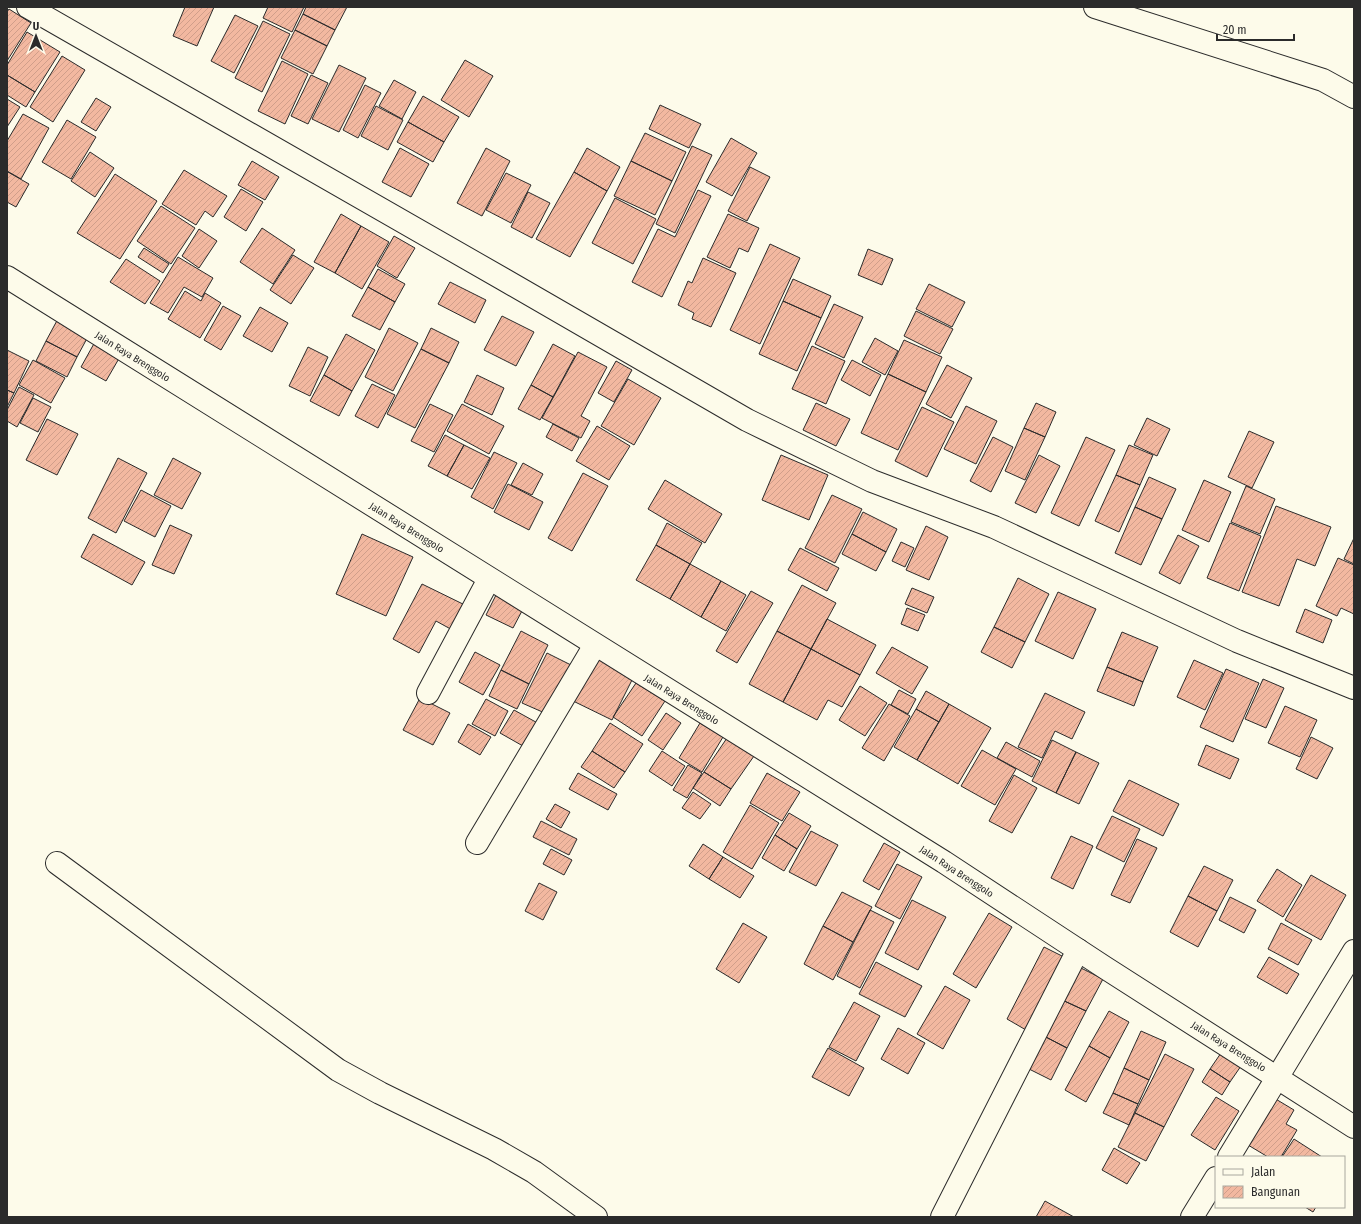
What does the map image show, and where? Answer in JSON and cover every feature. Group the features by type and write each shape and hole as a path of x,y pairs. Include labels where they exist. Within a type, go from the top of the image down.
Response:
{"street":[{"path":"28,7 747,420 872,481 994,527 1237,641 1354,688"},
{"path":"1095,7 1323,80 1354,97"},
{"name":"Jalan Raya Brenggolo","path":"7,277 944,862 1354,1127"},
{"path":"428,693 489,579"},
{"path":"477,843 595,645"},
{"path":"57,864 338,1070 380,1093 494,1149 528,1168 596,1217"},
{"path":"942,1217 1078,950"},
{"path":"1230,1156 1354,951"},
{"path":"1192,1217 1215,1180"}],"building":[{"path":"185,7 214,7 197,46 173,36"},
{"path":"268,7 304,7 292,32 263,18"},
{"path":"306,7 347,7 335,30 303,14"},
{"path":"9,9 31,23 7,61 7,12"},
{"path":"303,14 335,30 327,46 295,30"},
{"path":"235,15 258,26 234,73 211,61"},
{"path":"263,21 290,34 262,92 235,78"},
{"path":"295,30 327,46 313,74 281,58"},
{"path":"27,32 60,52 35,92 7,75 7,65"},
{"path":"62,56 85,70 53,122 30,107"},
{"path":"465,60 493,76 469,117 441,100"},
{"path":"282,61 308,74 285,124 258,111"},
{"path":"339,65 366,78 339,132 312,119"},
{"path":"7,75 35,92 26,107 7,95"},
{"path":"311,75 328,83 308,124 291,116"},
{"path":"394,80 416,92 402,119 379,106"},
{"path":"365,85 381,93 358,138 343,130"},
{"path":"423,96 459,117 444,142 408,122"},
{"path":"96,98 111,107 96,131 81,122"},
{"path":"7,99 20,107 7,127"},
{"path":"660,105 701,124 689,148 649,129"},
{"path":"376,106 403,120 388,150 361,136"},
{"path":"23,114 49,128 21,179 7,171 7,141"},
{"path":"67,120 96,137 71,179 42,162"},
{"path":"408,122 444,142 433,162 397,142"},
{"path":"645,133 686,152 672,181 631,161"},
{"path":"731,138 757,153 732,196 706,182"},
{"path":"692,146 712,155 675,233 656,224"},
{"path":"400,148 429,164 411,197 382,182"},
{"path":"486,148 510,161 482,216 457,203"},
{"path":"587,148 620,167 607,191 574,172"},
{"path":"90,152 114,168 95,197 71,181"},
{"path":"252,161 279,177 265,200 238,185"},
{"path":"631,161 672,181 655,215 614,196"},
{"path":"750,167 770,177 747,221 728,211"},
{"path":"184,170 227,196 213,217 205,211 196,225 162,204"},
{"path":"8,172 29,184 16,207 7,202"},
{"path":"574,172 607,191 570,257 536,239"},
{"path":"506,173 531,185 511,223 486,210"},
{"path":"115,174 157,201 120,259 77,233"},
{"path":"241,189 263,202 246,231 224,217"},
{"path":"698,190 711,196 662,297 632,282 658,229 675,237"},
{"path":"528,192 550,203 532,238 511,227"},
{"path":"615,198 656,219 633,264 592,243"},
{"path":"161,206 195,228 171,264 137,241"},
{"path":"341,214 361,226 335,273 314,262"},
{"path":"728,214 759,228 748,252 739,248 730,268 707,257"},
{"path":"361,226 389,242 362,289 335,273"},
{"path":"262,228 295,250 273,284 240,262"},
{"path":"199,229 217,241 199,268 182,256"},
{"path":"394,236 415,248 397,278 377,266"},
{"path":"770,244 800,258 760,344 730,330"},
{"path":"144,248 169,264 163,273 138,257"},
{"path":"868,249 893,259 882,285 858,275"},
{"path":"293,255 314,268 291,304 270,290"},
{"path":"178,257 213,278 202,297 184,287 168,313 150,303"},
{"path":"703,258 736,273 711,327 692,319 694,313 678,305 688,281 692,283"},
{"path":"126,259 160,281 145,304 110,282"},
{"path":"378,269 405,284 395,302 368,287"},
{"path":"793,279 831,296 821,318 783,301"},
{"path":"450,282 486,300 475,323 438,304"},
{"path":"929,284 965,302 952,327 916,309"},
{"path":"368,287 395,302 380,330 352,316"},
{"path":"185,291 201,301 205,293 221,303 200,338 168,319"},
{"path":"783,301 821,318 797,371 759,354"},
{"path":"834,304 863,317 844,358 815,344"},
{"path":"223,306 241,316 221,350 204,340"},
{"path":"260,307 288,323 272,352 243,336"},
{"path":"916,311 953,329 940,354 904,336"},
{"path":"60,315 91,331 77,357 46,341"},
{"path":"502,316 534,332 516,366 484,350"},
{"path":"389,328 418,343 393,391 365,377"},
{"path":"431,328 459,342 449,363 421,349"},
{"path":"346,334 375,350 352,391 324,375"},
{"path":"875,338 898,351 885,375 862,362"},
{"path":"96,340 121,355 106,381 81,367"},
{"path":"904,340 942,357 926,392 888,374"},
{"path":"46,341 77,357 67,377 36,361"},
{"path":"553,344 575,356 553,397 531,385"},
{"path":"812,346 845,361 826,404 792,389"},
{"path":"308,347 328,357 310,396 289,386"},
{"path":"421,349 449,363 415,428 387,414"},
{"path":"7,350 29,361 14,393 7,390"},
{"path":"578,352 607,367 581,416 590,421 581,438 542,418"},
{"path":"33,360 65,378 51,403 19,385"},
{"path":"852,360 881,375 870,396 841,380"},
{"path":"616,361 632,370 614,402 598,393"},
{"path":"947,365 972,378 951,418 926,404"},
{"path":"888,374 926,392 898,450 861,433"},
{"path":"324,375 352,391 339,416 310,401"},
{"path":"477,375 504,388 492,415 464,402"},
{"path":"628,379 661,398 634,445 601,426"},
{"path":"372,384 395,395 378,428 355,416"},
{"path":"531,385 553,397 540,420 518,409"},
{"path":"19,387 34,395 17,427 7,421 7,410"},
{"path":"7,390 14,393 7,407"},
{"path":"33,398 51,407 38,432 20,423"},
{"path":"816,403 850,419 836,446 803,430"},
{"path":"1036,403 1056,412 1045,437 1024,428"},
{"path":"430,404 453,415 434,452 411,441"},
{"path":"462,404 504,426 489,454 447,431"},
{"path":"966,406 997,421 976,464 944,449"},
{"path":"922,407 954,422 927,477 895,461"},
{"path":"1147,418 1170,429 1157,456 1134,445"},
{"path":"47,419 78,434 57,475 26,460"},
{"path":"553,424 579,438 572,451 546,437"},
{"path":"597,426 630,446 609,480 576,461"},
{"path":"1024,428 1045,437 1025,480 1005,471"},
{"path":"1249,431 1274,442 1252,488 1228,477"},
{"path":"445,435 464,445 447,476 428,466"},
{"path":"993,437 1013,447 991,492 970,481"},
{"path":"1086,437 1115,450 1079,526 1051,513"},
{"path":"464,445 490,458 472,489 447,476"},
{"path":"1129,445 1153,455 1140,485 1116,475"},
{"path":"494,452 517,463 493,509 471,497"},
{"path":"781,455 828,475 809,520 762,500"},
{"path":"1039,455 1060,466 1036,513 1015,503"},
{"path":"118,458 147,473 116,533 88,518"},
{"path":"173,458 201,473 182,509 154,495"},
{"path":"523,463 543,474 532,495 511,485"},
{"path":"583,473 608,486 572,551 548,538"},
{"path":"1116,475 1140,485 1119,532 1095,521"},
{"path":"1149,477 1176,489 1162,519 1135,507"},
{"path":"665,480 722,514 705,543 648,509"},
{"path":"1204,480 1231,492 1209,542 1182,530"},
{"path":"508,484 543,502 529,530 494,512"},
{"path":"1246,486 1275,499 1260,534 1231,522"},
{"path":"141,490 171,506 155,537 124,521"},
{"path":"832,495 862,509 835,563 805,548"},
{"path":"1276,506 1331,527 1315,566 1297,559 1279,606 1242,592"},
{"path":"1135,507 1162,519 1141,565 1115,553"},
{"path":"863,512 897,529 886,552 852,534"},
{"path":"667,523 702,543 690,564 656,545"},
{"path":"1230,523 1261,536 1239,591 1207,578"},
{"path":"170,525 192,535 174,574 152,565"},
{"path":"926,526 948,537 929,580 906,570"},
{"path":"93,534 145,562 132,585 81,557"},
{"path":"362,534 413,557 386,616 336,594"},
{"path":"852,534 886,552 876,571 842,554"},
{"path":"1178,535 1199,546 1180,584 1159,573"},
{"path":"1354,538 1354,564 1344,559"},
{"path":"901,542 914,548 905,567 892,561"},
{"path":"656,545 690,564 670,599 636,580"},
{"path":"800,548 839,568 827,591 788,570"},
{"path":"1338,558 1354,565 1354,614 1341,608 1337,616 1316,606"},
{"path":"690,564 721,581 701,617 670,599"},
{"path":"1018,578 1049,594 1025,642 994,627"},
{"path":"721,581 746,595 726,631 701,617"},
{"path":"422,584 469,607 456,632 436,621 419,653 393,639"},
{"path":"802,585 836,603 811,649 777,631"},
{"path":"912,588 934,597 927,613 905,604"},
{"path":"751,591 773,603 737,663 716,651"},
{"path":"1058,592 1096,609 1073,659 1035,641"},
{"path":"496,595 523,609 513,628 486,615"},
{"path":"907,608 925,615 918,631 901,624"},
{"path":"1305,609 1332,620 1323,643 1296,632"},
{"path":"827,619 876,645 860,675 811,649"},
{"path":"994,627 1025,642 1012,668 981,652"},
{"path":"521,631 548,645 529,684 501,670"},
{"path":"777,631 811,649 783,702 749,684"},
{"path":"1122,632 1158,647 1143,682 1107,667"},
{"path":"892,647 928,667 912,694 876,673"},
{"path":"811,649 860,675 842,707 828,700 817,720 783,702"},
{"path":"475,652 500,665 483,695 459,682"},
{"path":"547,653 571,665 547,714 522,703"},
{"path":"591,655 634,676 612,720 569,699"},
{"path":"1194,660 1223,673 1205,710 1177,697"},
{"path":"1107,667 1143,682 1134,706 1097,691"},
{"path":"1226,669 1259,683 1233,742 1200,727"},
{"path":"501,670 529,684 517,709 489,696"},
{"path":"1263,679 1284,688 1266,728 1245,719"},
{"path":"636,683 665,701 642,736 613,717"},
{"path":"860,686 887,703 865,736 839,720"},
{"path":"899,690 916,699 908,714 891,705"},
{"path":"926,691 949,704 939,722 916,709"},
{"path":"1045,693 1085,712 1072,739 1055,731 1042,758 1018,747"},
{"path":"420,698 450,713 433,745 403,730"},
{"path":"486,699 508,711 495,736 472,724"},
{"path":"889,704 910,716 884,761 862,748"},
{"path":"949,704 991,728 958,784 917,760"},
{"path":"1285,706 1317,720 1300,757 1268,743"},
{"path":"916,709 939,722 917,760 894,747"},
{"path":"514,710 543,726 530,750 500,733"},
{"path":"666,713 681,723 663,750 648,740"},
{"path":"610,723 643,744 625,772 592,751"},
{"path":"700,723 723,737 702,772 679,758"},
{"path":"468,724 491,737 480,755 458,742"},
{"path":"1311,737 1333,748 1317,779 1296,769"},
{"path":"727,738 754,756 731,789 704,772"},
{"path":"1052,740 1076,752 1056,793 1032,781"},
{"path":"1006,742 1040,761 1032,777 997,758"},
{"path":"1206,745 1239,759 1230,779 1198,765"},
{"path":"982,750 1016,769 995,805 961,786"},
{"path":"592,751 625,772 614,788 581,767"},
{"path":"662,751 685,766 672,786 649,771"},
{"path":"1076,752 1099,763 1079,804 1056,793"},
{"path":"688,765 702,773 687,798 673,790"},
{"path":"704,772 731,789 720,806 693,788"},
{"path":"578,773 617,794 608,810 569,789"},
{"path":"767,773 800,792 782,821 750,803"},
{"path":"1014,775 1037,788 1012,833 989,821"},
{"path":"1129,780 1179,804 1163,836 1113,811"},
{"path":"693,792 711,804 700,819 682,808"},
{"path":"555,804 570,812 561,828 546,819"},
{"path":"750,805 779,823 752,869 723,852"},
{"path":"789,813 811,826 797,849 775,835"},
{"path":"1112,816 1140,829 1124,862 1096,848"},
{"path":"541,821 577,839 569,855 533,837"},
{"path":"811,831 838,845 816,886 789,872"},
{"path":"775,835 797,849 784,871 762,858"},
{"path":"1071,836 1093,846 1073,889 1051,878"},
{"path":"1137,839 1157,848 1130,903 1111,895"},
{"path":"884,843 900,852 879,890 863,881"},
{"path":"703,844 723,857 709,879 689,866"},
{"path":"551,849 572,860 564,875 543,864"},
{"path":"723,857 754,876 740,898 709,879"},
{"path":"897,864 922,877 900,919 875,906"},
{"path":"1204,866 1233,880 1217,911 1188,896"},
{"path":"1277,869 1302,885 1283,917 1257,901"},
{"path":"1311,875 1346,895 1321,940 1285,920"},
{"path":"539,883 557,892 543,920 525,911"},
{"path":"842,892 872,907 853,942 823,926"},
{"path":"1188,896 1217,911 1198,947 1170,932"},
{"path":"1230,897 1256,910 1244,933 1219,920"},
{"path":"912,900 946,917 918,970 885,953"},
{"path":"870,910 894,922 860,988 837,976"},
{"path":"989,913 1012,927 976,988 953,974"},
{"path":"743,923 767,937 739,983 716,969"},
{"path":"1281,923 1312,940 1298,965 1268,949"},
{"path":"823,926 853,942 833,980 804,964"},
{"path":"1044,947 1064,957 1026,1030 1007,1019"},
{"path":"1269,957 1299,974 1287,994 1257,977"},
{"path":"876,962 922,986 905,1017 859,994"},
{"path":"1077,966 1103,979 1086,1011 1060,999"},
{"path":"945,986 970,1000 943,1049 917,1034"},
{"path":"1060,999 1086,1011 1067,1048 1042,1035"},
{"path":"854,1002 880,1016 856,1061 829,1047"},
{"path":"1109,1011 1129,1022 1110,1058 1089,1046"},
{"path":"898,1028 925,1043 908,1074 881,1059"},
{"path":"1141,1031 1166,1042 1149,1080 1124,1068"},
{"path":"1042,1035 1067,1048 1051,1080 1025,1067"},
{"path":"1089,1046 1110,1058 1086,1102 1065,1090"},
{"path":"828,1048 864,1068 849,1096 812,1077"},
{"path":"1221,1053 1241,1066 1230,1082 1210,1069"},
{"path":"1165,1054 1194,1069 1164,1127 1135,1113"},
{"path":"1124,1068 1149,1080 1138,1104 1113,1093"},
{"path":"1210,1069 1230,1082 1222,1095 1202,1082"},
{"path":"1113,1093 1138,1104 1129,1125 1103,1113"},
{"path":"1269,1095 1294,1110 1286,1124 1297,1130 1282,1156 1266,1156 1248,1145"},
{"path":"1216,1097 1239,1111 1215,1150 1191,1135"},
{"path":"1135,1113 1164,1127 1146,1161 1118,1147"},
{"path":"1294,1139 1320,1156 1283,1156"},
{"path":"1114,1148 1140,1163 1127,1184 1102,1170"},
{"path":"1045,1201 1074,1217 1036,1217"},
{"path":"1307,1208 1315,1208 1313,1212"}]}
